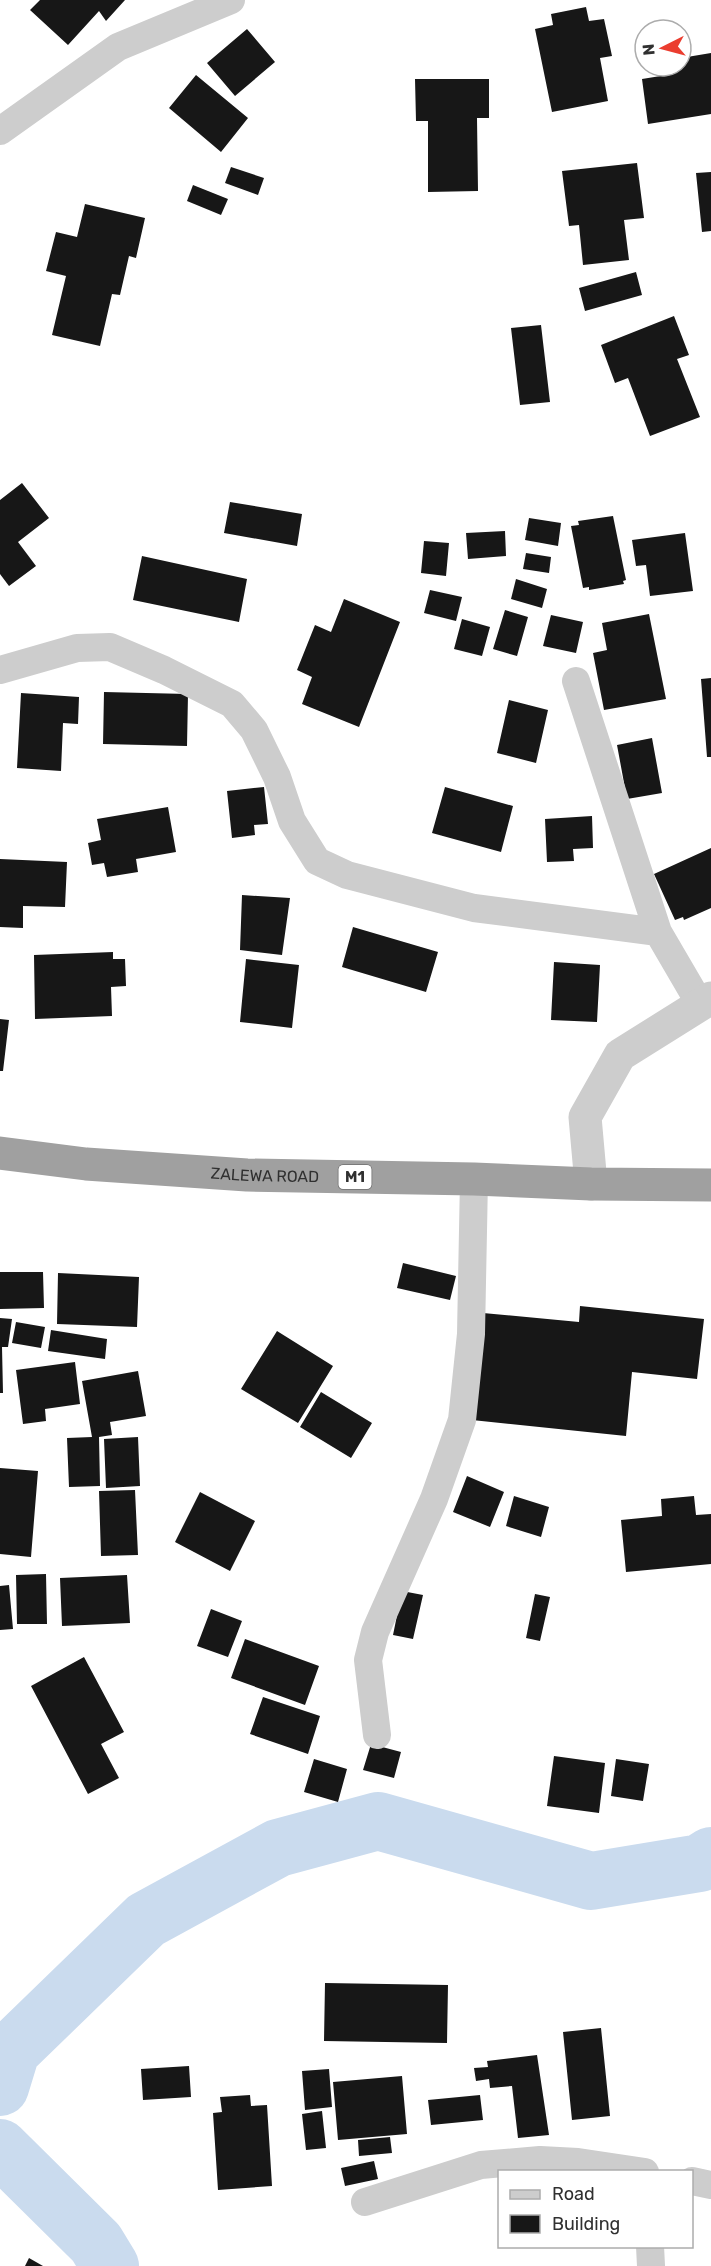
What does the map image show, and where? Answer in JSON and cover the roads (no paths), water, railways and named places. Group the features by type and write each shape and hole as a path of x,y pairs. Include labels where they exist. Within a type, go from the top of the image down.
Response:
{"highway":[{"name":"ZALEWA ROAD","path":"0,1154 86,1164 247,1175 711,1185"}],"street":[{"path":"0,131 118,47 231,0"},
{"path":"0,670 77,648 110,647 183,679 232,704 254,730 277,777 292,821 317,861 347,875 474,908 658,932"},
{"path":"576,681 658,932 706,1001 620,1055 585,1117 591,1184"},
{"path":"376,1735 368,1660 373,1641 434,1498 462,1420 471,1334 474,1179"},
{"path":"365,2202 481,2165 540,2160 578,2162 632,2170"},
{"path":"693,2181 711,2185"},
{"path":"650,2248 651,2266"}],"waterway":[{"path":"0,2087 11,2051 146,1920 278,1848 378,1821 591,1881 700,1863 711,1856"},
{"path":"0,2148 96,2243 110,2266"}]}
